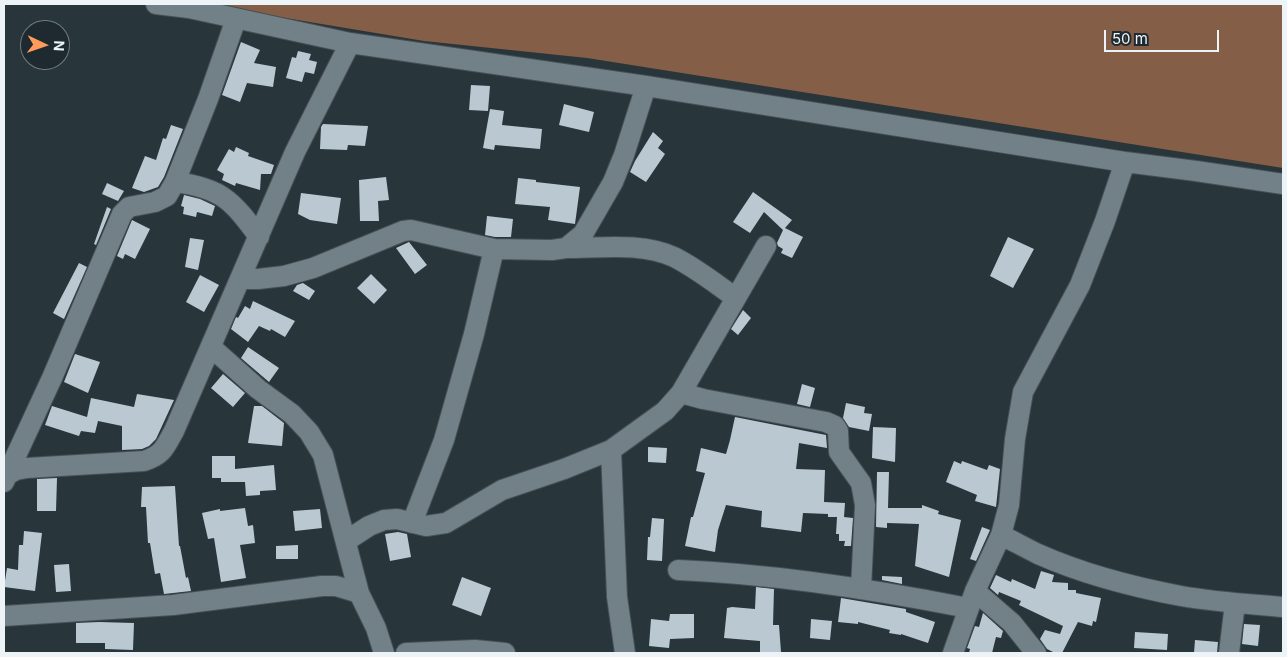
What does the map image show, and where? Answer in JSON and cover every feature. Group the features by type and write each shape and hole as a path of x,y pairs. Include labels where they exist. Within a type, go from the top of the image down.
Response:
{"street":[{"path":"156,4 189,8 350,43 646,86 1125,162 1283,184"},
{"path":"6,479 52,378 122,214 129,207 162,200 167,196 174,182 208,99 236,18"},
{"path":"6,479 16,470 27,468 144,461 156,457 165,448 211,348 296,152 350,43"},
{"path":"566,248 583,234 613,182 624,155 646,86"},
{"path":"953,653 971,599 1001,535 1009,505 1015,440 1024,392 1080,285 1125,162"},
{"path":"174,182 196,185 214,191 231,202 259,237"},
{"path":"241,279 258,279 291,274 313,268 402,231 412,230 494,249 625,248 653,250 674,257 736,298"},
{"path":"346,541 370,526 384,520 397,519 426,526 446,523 502,490 564,469 611,450 665,411 681,393 766,246"},
{"path":"412,523 444,440 474,334 494,249"},
{"path":"211,348 258,389 292,414 309,432 323,455 359,593 376,628 384,653"},
{"path":"681,393 703,399 826,422 835,426 838,432 839,452 861,483 864,494 861,589"},
{"path":"611,450 617,597 625,653"},
{"path":"1001,535 1039,554 1113,580 1181,596 1283,607"},
{"path":"678,570 732,572 861,589 971,599 1012,623 1036,653"},
{"path":"4,616 174,605 322,586 336,586 359,593"},
{"path":"1229,653 1235,603"},
{"path":"406,653 475,650 505,653"}],"shaded area":[{"path":"201,4 1283,4 1283,168 587,58 424,41"}],"building":[{"path":"241,42 260,50 254,63 276,67 273,87 247,83 240,102 222,95"},
{"path":"298,51 311,54 309,60 317,62 314,74 305,72 302,82 286,78 292,57 296,58"},
{"path":"471,85 490,86 488,111 469,110"},
{"path":"564,104 594,112 589,132 559,125"},
{"path":"490,109 504,111 502,125 542,129 540,149 495,145 494,150 483,148"},
{"path":"323,124 368,126 365,146 348,145 347,150 320,149 321,127"},
{"path":"171,125 183,129 164,177 158,187 144,192 132,188 145,156 156,160 163,138 166,139"},
{"path":"653,132 663,141 658,148 665,154 646,182 630,172"},
{"path":"236,147 249,153 248,156 274,165 271,174 261,174 260,190 236,183 235,186 222,180 224,174 217,170 229,149 234,152"},
{"path":"386,177 389,200 378,201 379,221 360,221 359,180"},
{"path":"518,178 580,187 575,224 548,220 550,207 515,204"},
{"path":"107,183 124,191 118,201 102,194"},
{"path":"753,192 792,220 785,228 803,237 792,258 781,253 783,249 777,243 783,230 764,212 750,233 733,222"},
{"path":"301,193 341,198 337,224 310,220 298,214"},
{"path":"184,195 200,199 215,206 212,216 197,212 196,217 183,214 184,207 181,206"},
{"path":"107,207 111,209 96,245 94,244"},
{"path":"487,216 513,219 511,237 485,235"},
{"path":"132,220 150,229 135,259 125,254 123,259 117,256"},
{"path":"1008,237 1034,249 1013,288 990,276"},
{"path":"190,238 204,240 198,270 185,267"},
{"path":"409,242 427,265 415,274 396,248"},
{"path":"79,263 87,267 64,319 53,313"},
{"path":"371,274 387,290 374,304 357,288"},
{"path":"200,275 219,285 204,312 186,302"},
{"path":"303,283 315,291 309,300 293,291 297,285"},
{"path":"253,301 295,321 285,337 271,329 270,331 259,326 248,342 231,329 236,317 238,318 245,306 250,309"},
{"path":"743,310 751,318 738,335 731,329"},
{"path":"248,347 279,368 269,382 241,358"},
{"path":"75,354 100,362 88,393 64,382"},
{"path":"223,374 245,393 233,407 211,388"},
{"path":"802,384 815,388 810,407 797,404"},
{"path":"137,394 174,400 156,439 149,446 142,449 122,450 122,426 98,421 95,433 81,431 79,436 45,425 52,406 87,417 91,398 134,407"},
{"path":"846,403 865,407 864,413 872,414 869,431 849,427 843,418"},
{"path":"254,406 262,406 284,423 282,446 248,443"},
{"path":"735,417 826,435 827,448 799,443 796,469 825,470 824,502 845,503 844,517 853,518 851,546 844,546 845,541 839,541 839,534 836,534 837,517 828,517 828,514 803,513 801,532 761,527 762,511 726,505 718,530 715,552 685,546 691,517 693,517 705,473 696,471 701,448 726,454"},
{"path":"873,427 896,428 895,462 872,458"},
{"path":"648,447 667,448 666,463 648,462"},
{"path":"212,456 235,456 235,469 274,465 276,490 260,491 260,495 246,496 245,482 221,482 221,478 212,478"},
{"path":"954,461 961,464 962,461 987,470 989,465 1000,469 996,507 975,501 977,495 946,482"},
{"path":"877,472 889,472 888,508 922,508 922,505 939,511 938,514 961,520 949,577 915,566 919,524 887,523 887,528 876,527"},
{"path":"57,478 56,511 37,511 37,479"},
{"path":"175,486 179,546 191,591 164,594 160,573 155,574 150,543 148,543 146,507 141,507 142,487"},
{"path":"245,508 248,526 253,525 255,543 240,545 246,578 221,582 214,538 208,539 202,513 220,509 220,511"},
{"path":"320,509 322,528 295,531 293,511"},
{"path":"652,518 664,519 662,561 647,560 648,537 650,537"},
{"path":"982,527 990,530 976,561 970,559"},
{"path":"24,531 42,533 35,591 4,587 7,568 18,570 19,545 23,545"},
{"path":"398,532 407,534 411,557 390,561 385,534"},
{"path":"298,545 298,559 276,559 276,546"},
{"path":"69,564 71,591 56,592 54,565"},
{"path":"1041,571 1054,575 1052,582 1068,583 1068,590 1076,590 1076,593 1101,598 1096,622 1093,621 1092,626 1078,622 1062,653 1055,653 1047,649 1040,639 1045,630 1060,634 1063,626 1019,605 1021,601 999,592 998,595 990,588 996,575 1011,582 1012,579 1035,589"},
{"path":"882,576 902,577 902,584 882,580"},
{"path":"462,577 491,588 481,616 452,605"},
{"path":"756,587 774,589 773,625 779,625 781,652 760,653 760,641 724,638 727,608 755,609"},
{"path":"841,598 906,609 906,612 935,622 928,643 901,634 889,633 890,630 858,622 858,624 838,622"},
{"path":"983,613 1003,631 1001,638 996,637 992,653 969,653 970,649 967,648 975,626 979,627"},
{"path":"670,614 694,614 694,638 670,639 669,648 649,646 651,619 669,621"},
{"path":"811,619 832,621 830,640 810,638"},
{"path":"76,623 134,623 133,650 105,649 105,643 76,643"},
{"path":"1244,624 1260,625 1258,646 1242,644"},
{"path":"1135,632 1168,634 1167,650 1134,648"},
{"path":"1195,640 1218,642 1217,653 1194,653"}]}
